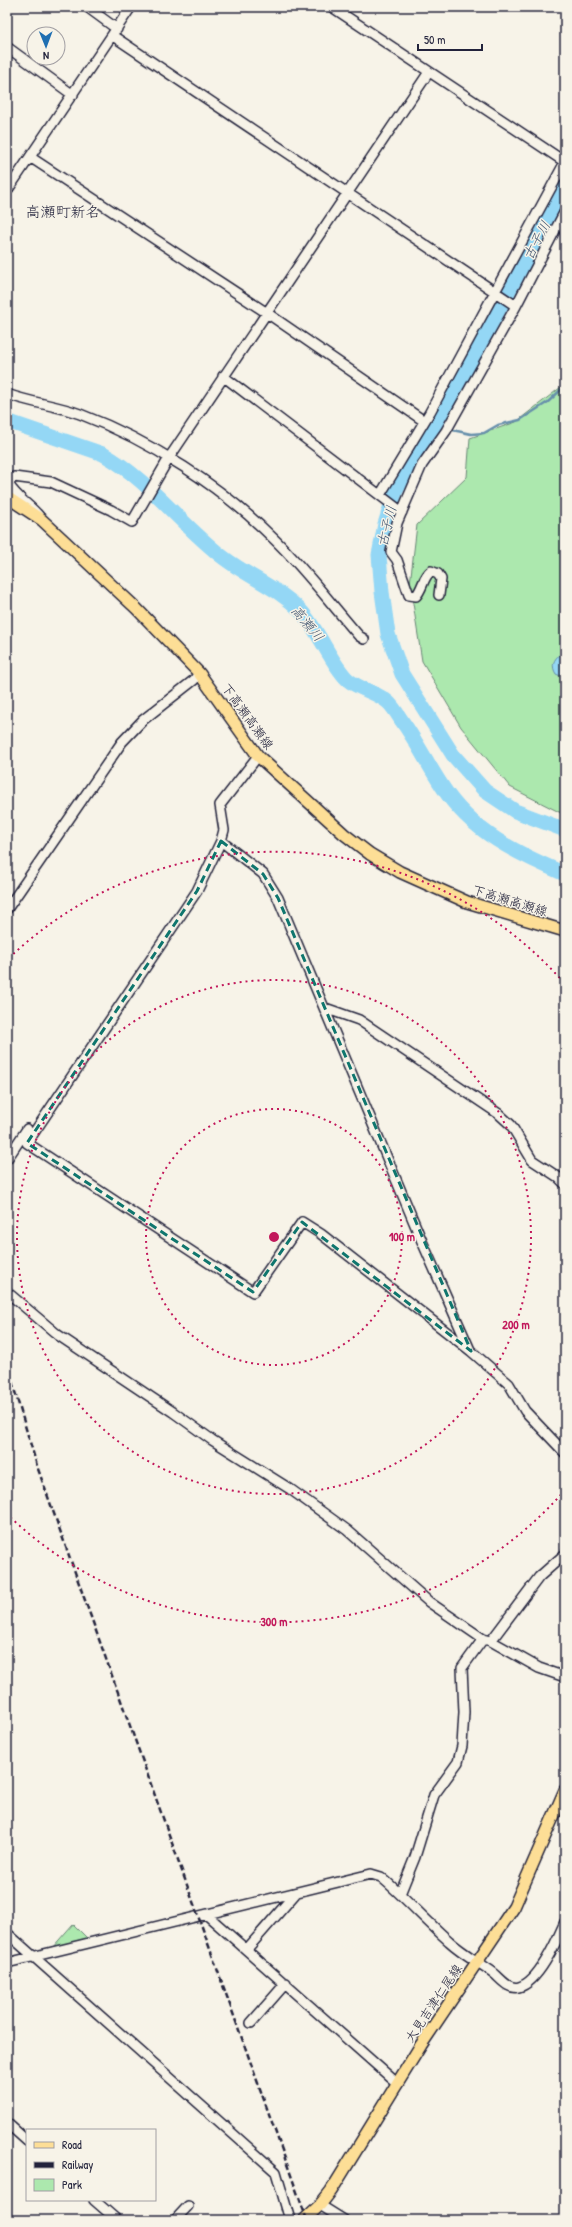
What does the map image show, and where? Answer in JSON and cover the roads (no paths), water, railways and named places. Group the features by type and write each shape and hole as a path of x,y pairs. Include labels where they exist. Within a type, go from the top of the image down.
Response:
{"main road":[{"name":"下高瀬高瀬線","path":"7,497 42,520 136,608 199,673 258,756 344,834 370,854 400,872 467,902 565,931"},
{"name":"大見吉津仁尾線","path":"304,2220 320,2205 398,2084 421,2045 514,1907 565,1790"}],"street":[{"path":"87,7 115,32 347,193 516,306"},
{"path":"7,191 131,7"},
{"path":"332,7 565,162 496,293 381,496"},
{"path":"7,47 73,94"},
{"path":"42,520 32,507 12,490 9,485 10,480 14,477 51,482 111,510 132,522 168,459 428,72"},
{"path":"30,157 267,313 424,421"},
{"path":"439,595 441,579 438,574 431,571 426,575 421,590 416,596 409,595 399,566 391,552 397,523 422,465 447,429 516,306 565,212"},
{"path":"223,376 402,512"},
{"path":"7,394 80,414 121,432 192,472 231,501 271,536 358,636 364,639"},
{"path":"7,909 122,742 143,720 194,680 199,673"},
{"path":"258,756 220,805 224,830 221,841 197,891 27,1143 253,1292 302,1222 321,1234 471,1351 508,1384 525,1411 565,1453"},
{"path":"221,841 263,874 278,898 421,1238 471,1351"},
{"path":"324,1008 359,1020 499,1114 511,1125 532,1160 558,1177 565,1184"},
{"path":"7,1159 27,1129"},
{"path":"7,1292 69,1344 173,1412 212,1440 290,1489 340,1526 429,1602 487,1640 539,1668 565,1677"},
{"path":"400,1894 415,1857 434,1795 458,1762 462,1746 464,1712 462,1668 539,1577 565,1554"},
{"path":"7,1963 371,1874 381,1877 449,1941 492,1972 508,1986 520,1987 528,1982 550,1953 565,1922"},
{"path":"247,1949 296,1892"},
{"path":"208,1914 398,2084"},
{"path":"7,1933 276,2172 290,2220"},
{"path":"251,2023 286,1983"},
{"path":"7,2124 26,2140"},
{"path":"95,2201 117,2220"},
{"path":"320,2205 344,2220"},
{"path":"175,2220 188,2206"}],"water":[{"path":"561,654 565,654 565,678 556,674 553,665 555,660"}],"waterway":[{"name":"古子川","path":"565,186 464,374 396,490 385,524 379,555 382,592 388,634 402,674 453,755 485,791 515,811 565,830"},
{"path":"434,426 471,434 484,433 498,425 520,420 548,402 565,386"},
{"name":"高瀬川","path":"7,421 103,454 119,464 150,489 194,532 224,558 291,602 307,618 335,664 347,679 357,686 385,699 393,707 442,786 467,816 481,829 497,840 530,858 565,874"}],"railway":[{"path":"7,1365 38,1469 307,2220"}],"district":[{"name":"高瀬町新名","path":"63,211"}]}
